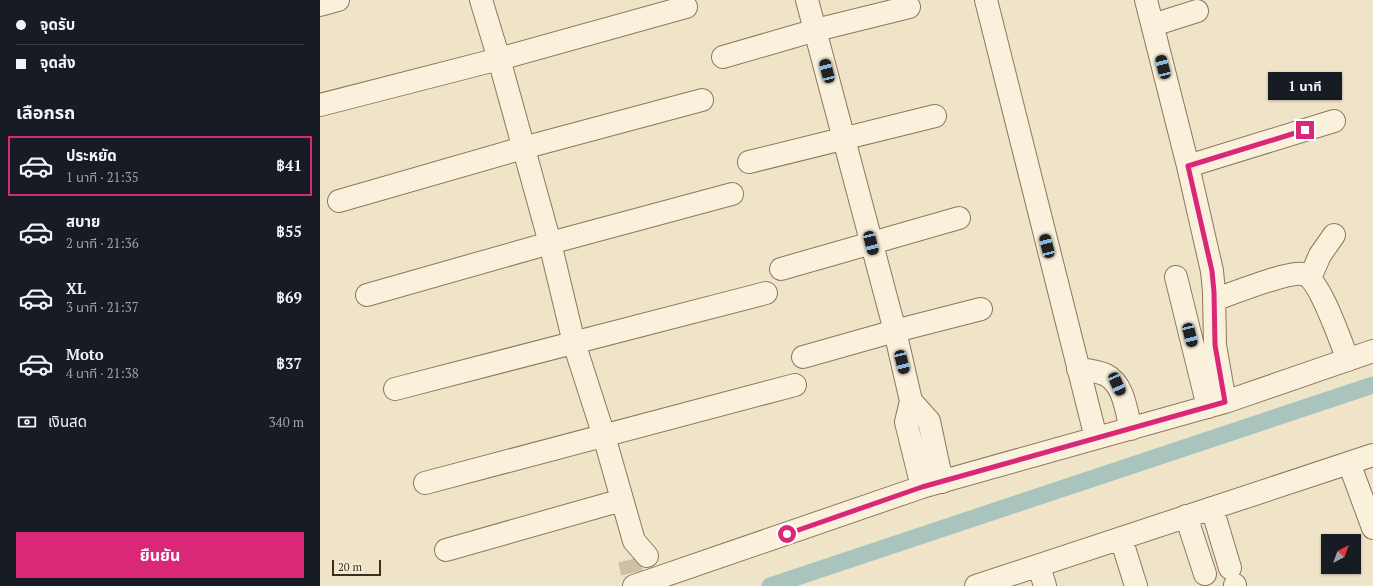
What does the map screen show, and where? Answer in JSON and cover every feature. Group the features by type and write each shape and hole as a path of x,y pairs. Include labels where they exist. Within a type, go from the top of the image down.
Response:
{"street":[{"path":"320,5 338,0"},
{"path":"480,0 499,59 550,243 574,343 604,436 640,572 922,487 1217,405 1373,351"},
{"path":"807,0 895,331 911,401 906,422 922,487"},
{"path":"986,0 1096,438"},
{"path":"1146,0 1188,166 1212,271 1217,405"},
{"path":"320,105 499,59 686,7"},
{"path":"723,57 816,30 910,7"},
{"path":"1153,25 1197,11"},
{"path":"339,201 523,148 702,100"},
{"path":"749,162 935,116"},
{"path":"1188,166 1334,121"},
{"path":"368,296 550,243 732,194"},
{"path":"781,269 959,218"},
{"path":"1310,278 1320,255 1334,236"},
{"path":"1214,300 1280,277 1303,274 1310,278 1320,292 1348,360"},
{"path":"1176,277 1217,405"},
{"path":"395,389 766,293"},
{"path":"803,357 981,309"},
{"path":"1078,369 1098,372 1113,380 1117,384 1122,394 1131,428"},
{"path":"425,483 795,385"},
{"path":"911,401 929,421 942,482"},
{"path":"976,586 1373,455"},
{"path":"1349,463 1373,528"},
{"path":"446,550 622,500"},
{"path":"1212,508 1233,580"},
{"path":"1186,516 1205,574"},
{"path":"1121,538 1136,586"},
{"path":"1039,566 1045,586"}],"waterway":[{"path":"770,586 1373,385"}],"tunnel":[{"path":"629,560 632,573"}],"route":[{"path":"787,534 922,487 1225,402 1215,345 1212,271 1188,166 1305,130"}]}
